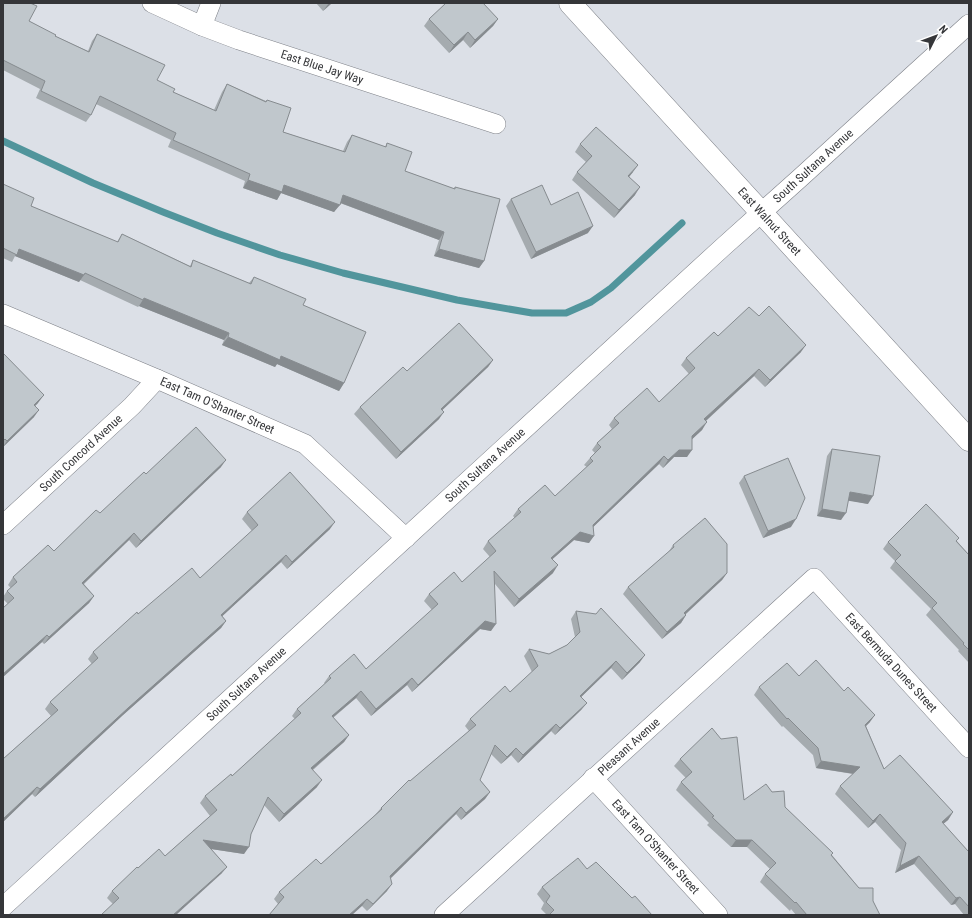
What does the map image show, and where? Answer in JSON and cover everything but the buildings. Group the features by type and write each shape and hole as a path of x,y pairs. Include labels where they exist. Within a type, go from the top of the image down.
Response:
{"street":[{"name":"East Blue Jay Way","path":"152,3 202,26 239,40 496,124"},
{"path":"202,26 211,3"},
{"name":"East Walnut Street","path":"570,3 969,440"},
{"name":"South Sultana Avenue","path":"3,907 723,247 969,24"},
{"name":"East Tam O'Shanter Street","path":"3,314 305,444 406,538"},
{"name":"South Concord Avenue","path":"3,525 132,406 157,379"},
{"name":"East Bermuda Dunes Street","path":"814,578 969,748"},
{"name":"Pleasant Avenue","path":"444,915 814,578"},
{"name":"East Tam O'Shanter Street","path":"593,778 718,915"}],"waterway":[{"path":"3,141 93,183 163,212 280,255 343,273 457,300 532,313 566,313 591,302 611,288 682,223"}]}
